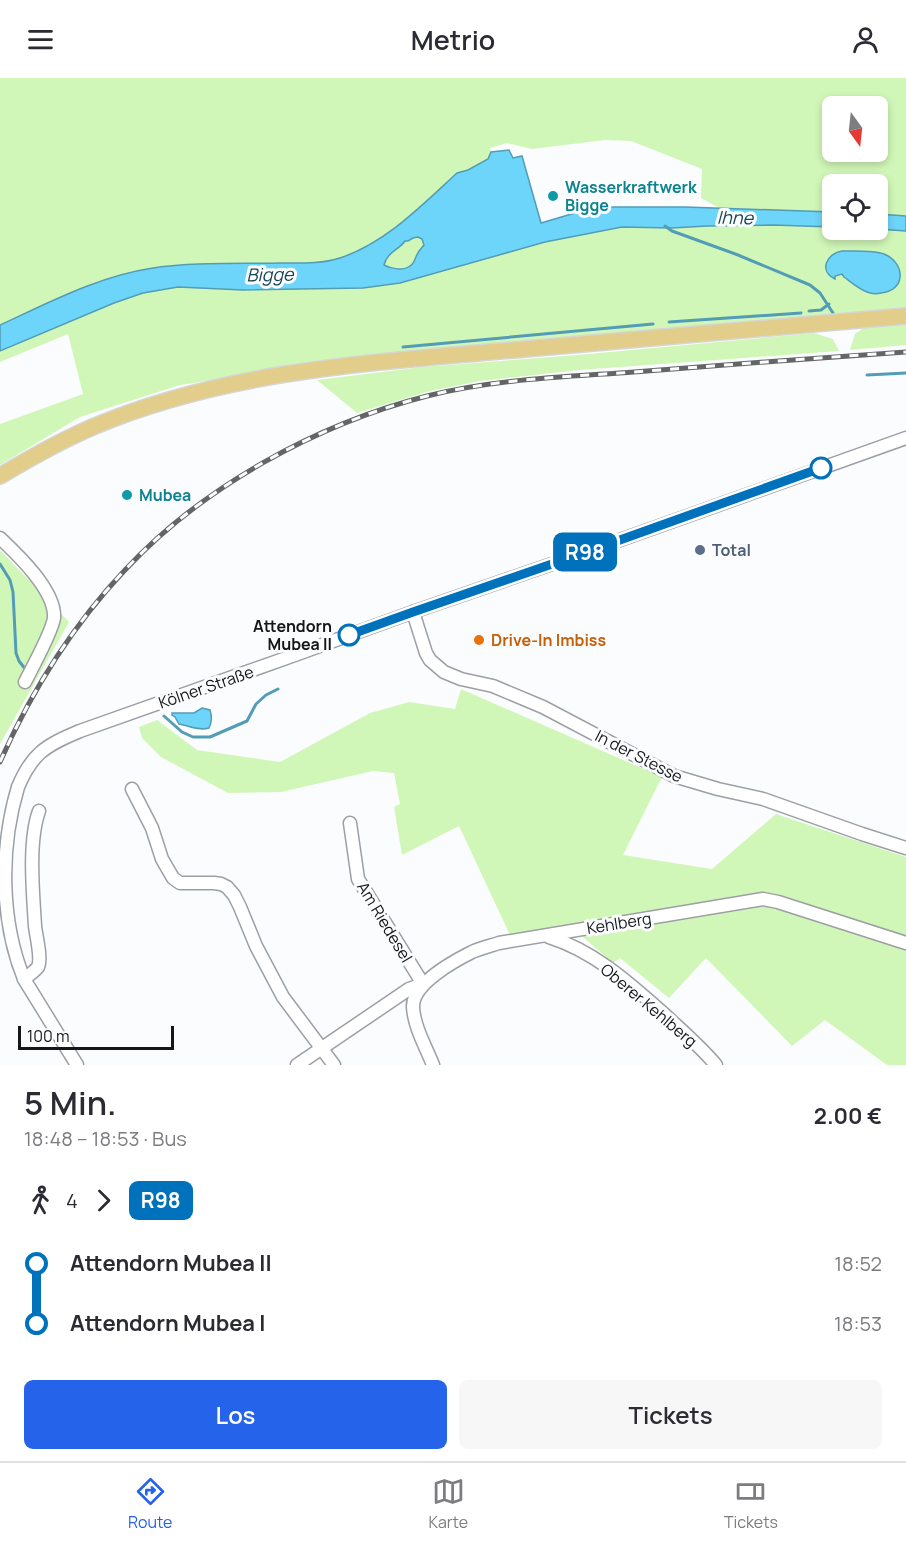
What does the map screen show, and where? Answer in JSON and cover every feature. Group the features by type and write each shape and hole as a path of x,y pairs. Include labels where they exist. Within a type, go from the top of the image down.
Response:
{"main road":[{"path":"0,476 62,441 125,414 168,400 253,380 389,361 906,315"}],"street":[{"name":"Kölner Straße","path":"77,1065 24,980 14,952 5,913 2,854 6,829 20,781 39,753 50,745 80,731 906,438"},
{"path":"0,538 20,556 46,589 52,606 54,618 48,635 25,682"},
{"name":"In der Stesse","path":"413,612 426,653 430,660 444,672 461,679 493,686 543,707 674,776 718,789 763,798 906,848"},
{"path":"132,789 152,828 162,859 172,879 180,883 214,883 227,887 237,900 256,946 283,997 334,1065"},
{"path":"24,980 38,967 39,958 33,872 34,825 39,810"},
{"name":"Am Riedesel","path":"350,823 358,879 423,984"},
{"name":"Kehlberg","path":"297,1065 409,989 423,984 474,951 523,938 763,899 906,944"},
{"name":"Oberer Kehlberg","path":"545,936 562,941 612,969 679,1028 716,1065"},
{"path":"423,984 414,999 413,1006 417,1026 433,1065"}],"green space":[{"path":"0,78 906,78 906,216 888,215 888,174 822,174 822,212 721,209 701,198 702,169 631,141 605,140 532,149 507,143 490,148 488,159 457,173 388,233 340,258 311,263 185,265 153,268 113,277 75,291 0,325"},
{"path":"622,227 822,227 822,240 888,240 888,230 906,231 906,308 374,356 180,385 80,417 0,465 0,424 83,394 68,334 0,362 0,351 143,293 178,287 243,290 363,288 400,283 545,242"},
{"path":"418,237 422,239 424,245 412,265 401,269 384,265 388,257 405,241"},
{"path":"906,324 906,345 850,350 855,334 866,326"},
{"path":"814,333 833,339 839,351 579,370 480,381 430,391 357,413 317,380 422,367"},
{"path":"0,550 69,622 0,744"},
{"path":"461,689 662,777 623,855 712,869 776,814 906,857 906,1065 887,1065 825,1020 792,1046 706,958 669,998 620,958 613,963 569,925 510,935 459,826 402,855 394,807 400,804 394,773 373,771 281,792 228,793 161,757 142,738 139,727 157,720 197,750 280,762 370,713 409,702 455,709"}],"water":[{"path":"509,150 513,158 522,156 541,223 585,210 608,207 685,207 822,212 822,227 622,227 545,242 400,283 363,288 243,290 178,287 143,293 114,303 0,351 0,325 75,291 113,277 169,266 311,263 340,258 388,233 457,173 488,159 491,152","holes":["418,237 422,239 424,245 410,266 397,269 384,265 390,254 405,241"]},
{"path":"888,215 906,216 906,231 888,230"},
{"path":"842,251 870,251 884,254 896,264 900,276 899,282 889,291 874,294 861,289 842,274 835,276 835,279 827,272 826,263 832,255"},
{"path":"202,708 210,710 209,728 198,729 179,724 172,715 172,713 194,713"}],"waterway":[{"path":"665,226 672,231 810,285 820,293 833,313"},
{"path":"809,311 821,310 829,304"},
{"path":"669,322 801,313"},
{"path":"403,347 653,324"},
{"path":"867,375 906,373"},
{"path":"0,564 10,580 13,592 16,653 26,670"},
{"path":"164,716 182,732 193,737 210,737 247,721 256,704 266,695 278,689"}],"railway":[{"path":"0,762 25,710 54,661 87,614 125,570 189,512 225,486 303,441 386,408 453,390 504,382 906,352"}],"bus line":[{"name":"R98","path":"349,635 821,468"}],"place":[{"name":"Wasserkraftwerk Bigge","path":"553,196"},
{"name":"Mubea","path":"127,495"},
{"name":"Total","path":"700,550"},
{"name":"Attendorn Mubea II","path":"349,635"},
{"name":"Drive-In Imbiss","path":"479,640"}],"water label":[{"name":"Ihne","path":"735,218"},
{"name":"Bigge","path":"270,275"}]}
